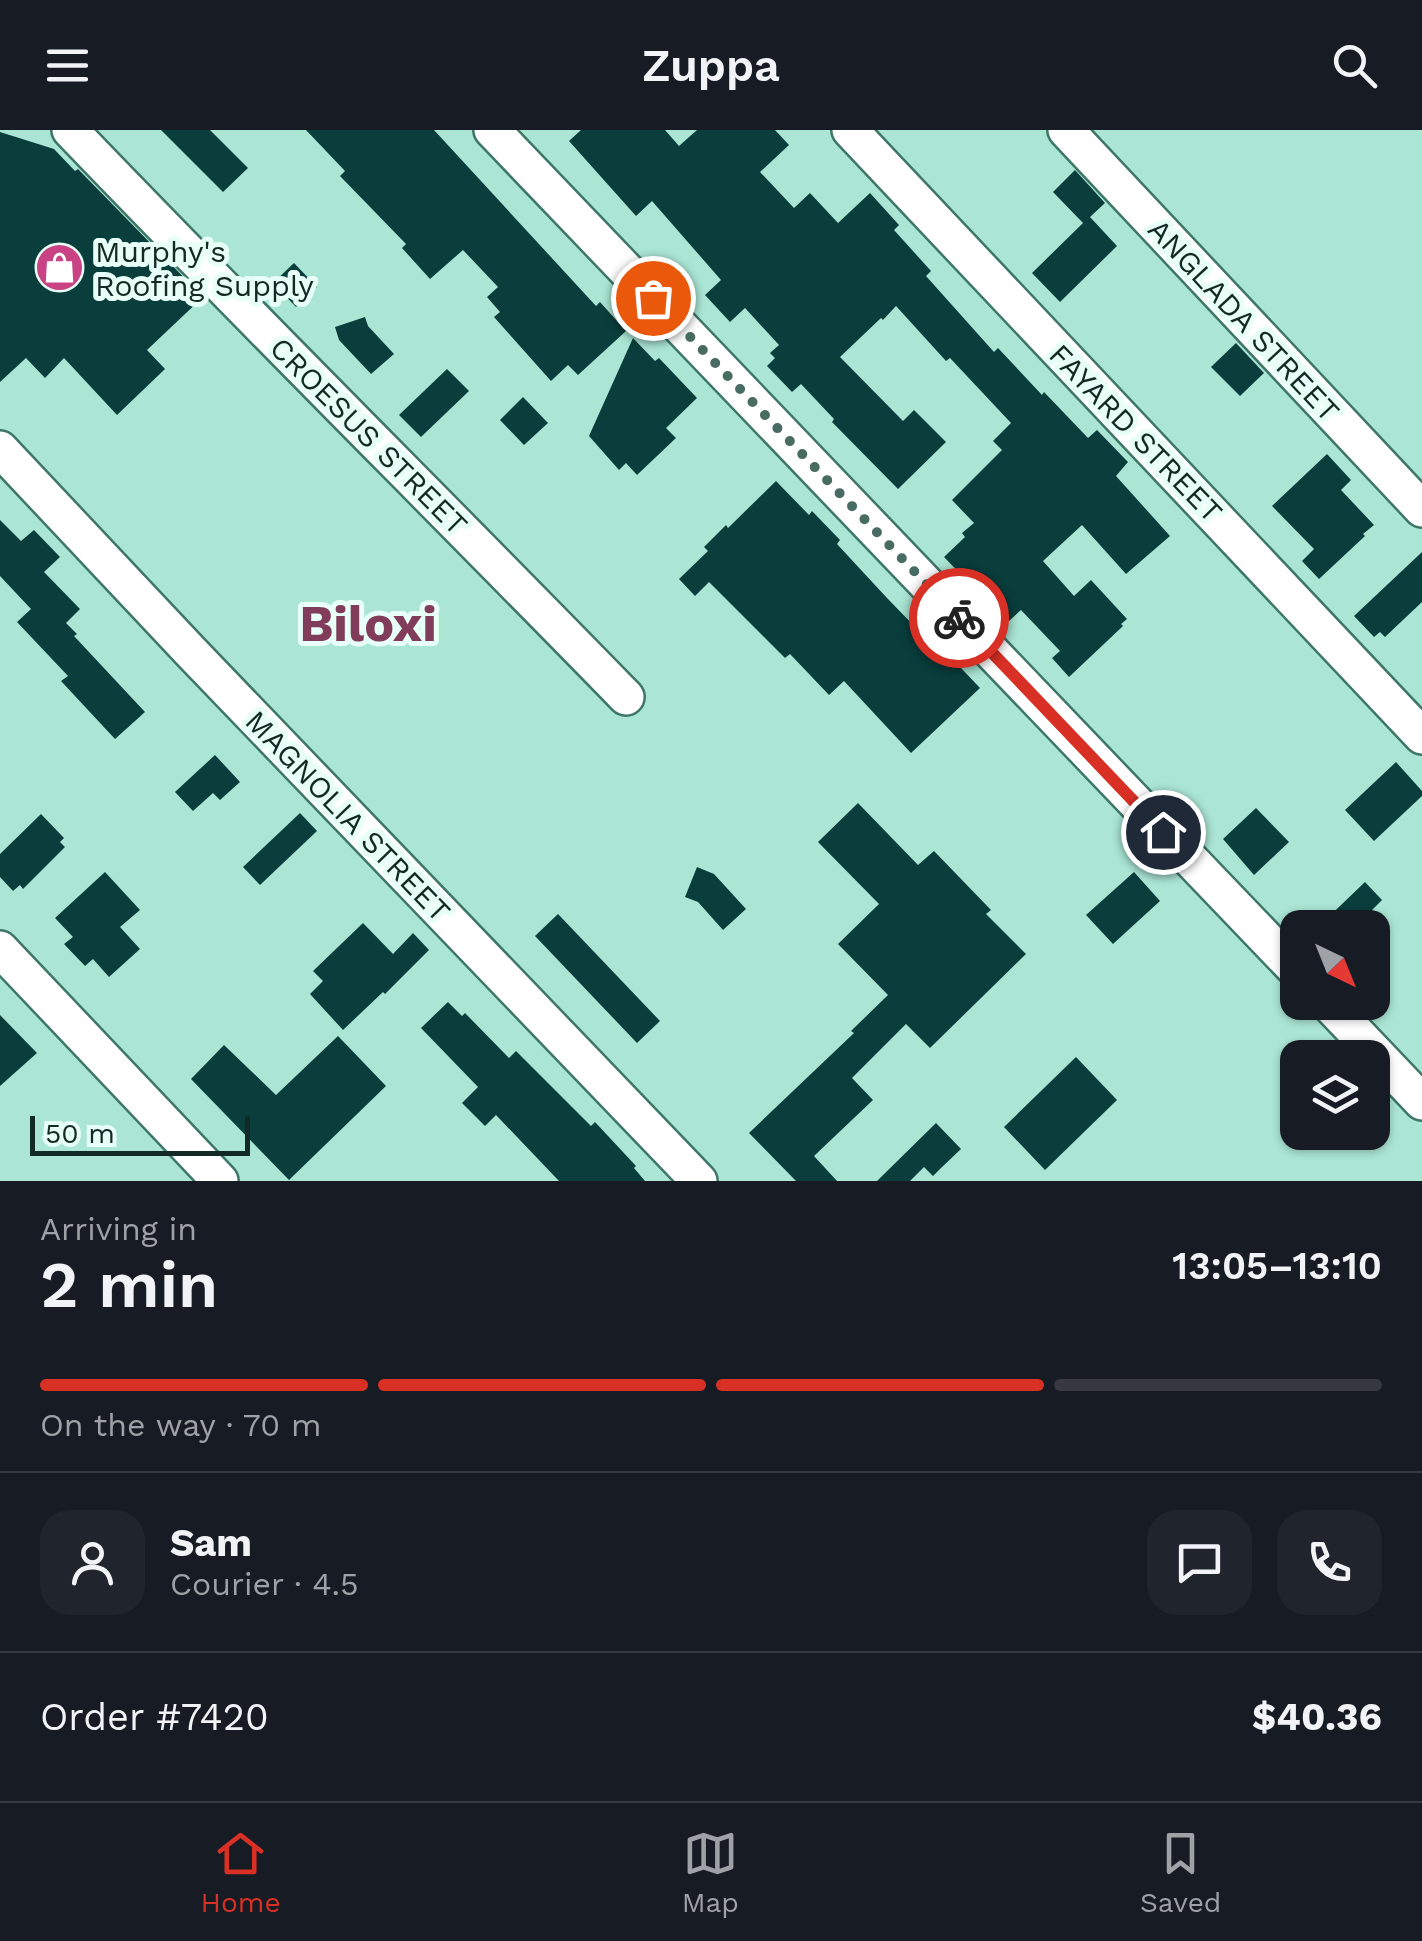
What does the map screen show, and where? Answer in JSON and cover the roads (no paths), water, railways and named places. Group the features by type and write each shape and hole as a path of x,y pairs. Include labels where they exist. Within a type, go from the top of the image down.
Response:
{"street":[{"name":"CROESUS STREET","path":"70,130 238,306 404,469 626,697"},
{"path":"492,130 1280,953"},
{"name":"FAYARD STREET","path":"850,130 1422,736"},
{"name":"ANGLADA STREET","path":"1066,130 1422,510"},
{"name":"MAGNOLIA STREET","path":"0,448 699,1181"},
{"path":"0,949 220,1181"},
{"path":"1344,1020 1422,1102"}],"place":[{"name":"Murphy's Roofing Supply","path":"60,268"}],"district":[{"name":"Biloxi","path":"368,623"}]}
